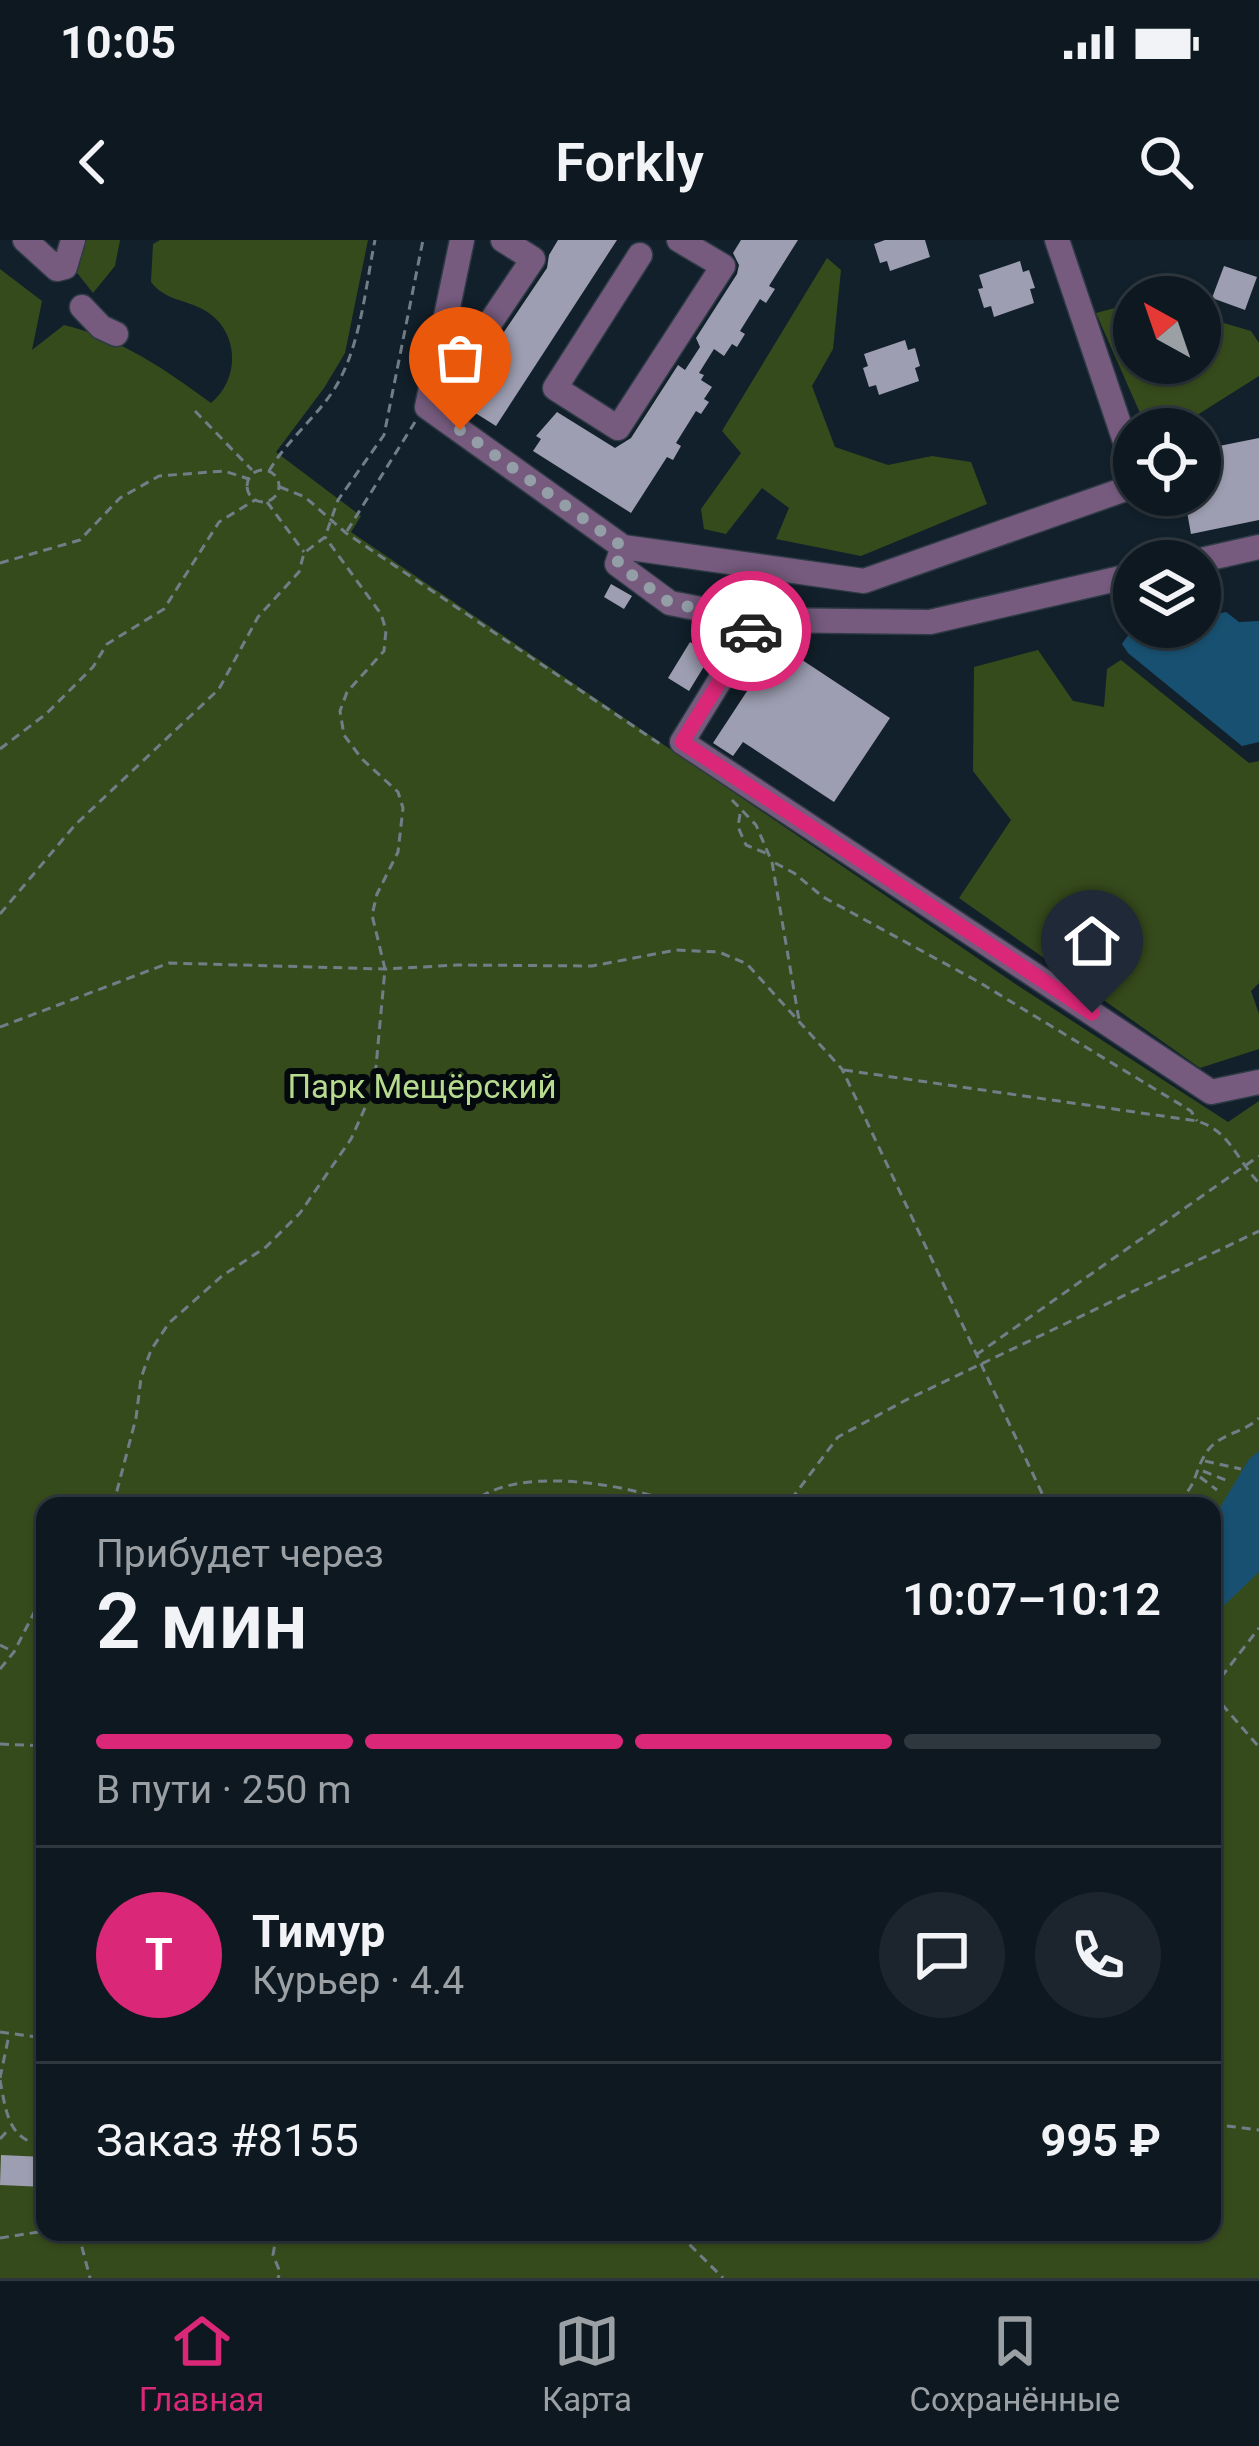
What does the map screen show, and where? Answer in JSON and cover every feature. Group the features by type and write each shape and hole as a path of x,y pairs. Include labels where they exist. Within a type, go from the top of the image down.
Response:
{"street":[{"path":"26,240 57,269 69,259 73,240"},
{"path":"462,240 427,407 623,547 864,581 1113,493"},
{"path":"463,363 533,259 503,240"},
{"path":"640,256 555,388 618,428 723,266 679,240"},
{"path":"1057,240 1114,408"},
{"path":"82,307 100,327 116,334"},
{"path":"623,547 617,564 670,603 757,620 930,622 1113,580"},
{"path":"1221,556 1259,547"},
{"path":"757,620 677,747 1211,1092 1259,1082"}],"path":[{"path":"269,471 297,430 334,390 354,346 375,240"},
{"path":"0,914 75,824 219,689 258,616 299,572 304,554 325,537 329,518 348,483 384,436 423,240"},
{"path":"195,411 255,472"},
{"path":"346,533 419,416"},
{"path":"0,563 80,540 120,498 159,476 224,471 249,479"},
{"path":"255,500 247,490 249,479 255,472 269,471"},
{"path":"269,471 280,487 305,497 346,533 677,747"},
{"path":"0,748 46,715 93,667 107,644 164,609 219,522 255,500 267,502 280,487"},
{"path":"267,502 304,554"},
{"path":"115,1497 151,1350 169,1323 222,1276 266,1247 300,1213 351,1138 374,1088 385,969 372,915 398,853 404,808 398,792 362,759 344,734 340,711 347,692 385,651 386,630 381,614 325,537"},
{"path":"734,804 756,825 772,862 800,1021"},
{"path":"740,811 738,827 746,845 769,855"},
{"path":"772,862 823,897 977,981 1191,1111 1197,1121"},
{"path":"0,1027 169,963 385,969 592,966 676,950 719,952 747,964 842,1070 1044,1497"},
{"path":"842,1070 1197,1121 1226,1136 1244,1168 1259,1183"},
{"path":"976,1355 1259,1156"},
{"path":"791,1497 838,1437 1259,1231"},
{"path":"1182,1497 1200,1473 1207,1451 1247,1430 1259,1418"},
{"path":"1204,1461 1241,1469"},
{"path":"1200,1473 1228,1481"},
{"path":"1200,1473 1217,1490"},
{"path":"478,1497 513,1484 615,1484 655,1497"},
{"path":"0,1669 36,1609"},
{"path":"1221,1679 1259,1628"},
{"path":"0,1645 14,1652"},
{"path":"1221,1702 1259,1747"},
{"path":"0,1744 36,1746"},
{"path":"0,2032 36,2037"},
{"path":"9,2033 0,2079 10,2127 36,2144"},
{"path":"1221,2125 1259,2130"},
{"path":"0,2139 10,2127"},
{"path":"0,2238 36,2232"},
{"path":"80,2241 90,2278"},
{"path":"275,2241 278,2278"},
{"path":"688,2241 723,2278"}],"green space":[{"path":"81,240 120,240 115,266 93,293 74,269"},
{"name":"Парк Мещёрский","path":"160,240 368,240 345,353 276,452 361,516 351,532 1020,987 1228,1122 1259,1101 1259,2278 0,2278 0,269 42,301 32,350 64,325 85,331 142,356 211,403 231,370 226,333 209,313 151,282 153,244"},
{"path":"827,258 841,270 833,349 812,386 835,447 888,465 932,456 971,462 987,504 861,556 776,539 789,508 762,488 726,534 704,529 701,509 741,453 722,431"},
{"path":"1113,309 1113,352 1096,313"},
{"path":"1221,322 1251,331 1259,343 1259,376 1208,408 1138,408 1127,384 1221,384"},
{"path":"1038,650 1073,701 1104,707 1107,669 1121,660 1249,763 1259,761 1259,983 1251,991 1259,1014 1259,1049 1200,1068 959,898 1011,820 973,771 974,667"}],"water":[{"path":"1221,613 1239,622 1259,621 1259,742 1242,746 1125,648 1221,648"},
{"path":"1259,1451 1259,1572 1221,1608 1221,1506 1249,1459"}],"building":[{"path":"558,240 617,240 496,426 461,404 460,390 547,268"},
{"path":"741,240 798,240 769,286 775,289 766,303 760,299 740,331 745,334 737,347 732,344 724,356 714,349 699,373 712,387 704,399 709,402 701,414 696,411 676,443 681,446 673,460 667,457 631,513 533,451 541,439 536,436 557,412 615,448 631,438 678,365 685,370 700,347 696,338 737,274 739,265 733,253"},
{"path":"925,240 930,257 890,271 887,261 880,263 874,244"},
{"path":"1020,261 1035,288 1030,289 1034,303 994,317 991,306 984,308 979,275"},
{"path":"1224,266 1257,277 1245,310 1221,301"},
{"path":"905,340 908,350 915,348 919,381 879,395 876,385 869,387 864,354"},
{"path":"1259,438 1259,520 1191,534 1188,516 1221,516 1221,446"},
{"path":"611,584 632,596 624,609 604,597"},
{"path":"690,642 711,655 689,691 668,678"},
{"path":"778,644 890,718 834,802 743,742 733,756 713,743"},
{"path":"1,2155 36,2157 36,2187 0,2185"}],"way so far":[{"path":"460,430 623,547 617,564 670,603 757,620 751,631"}],"route":[{"path":"751,631 682,742 1092,1013"}]}
